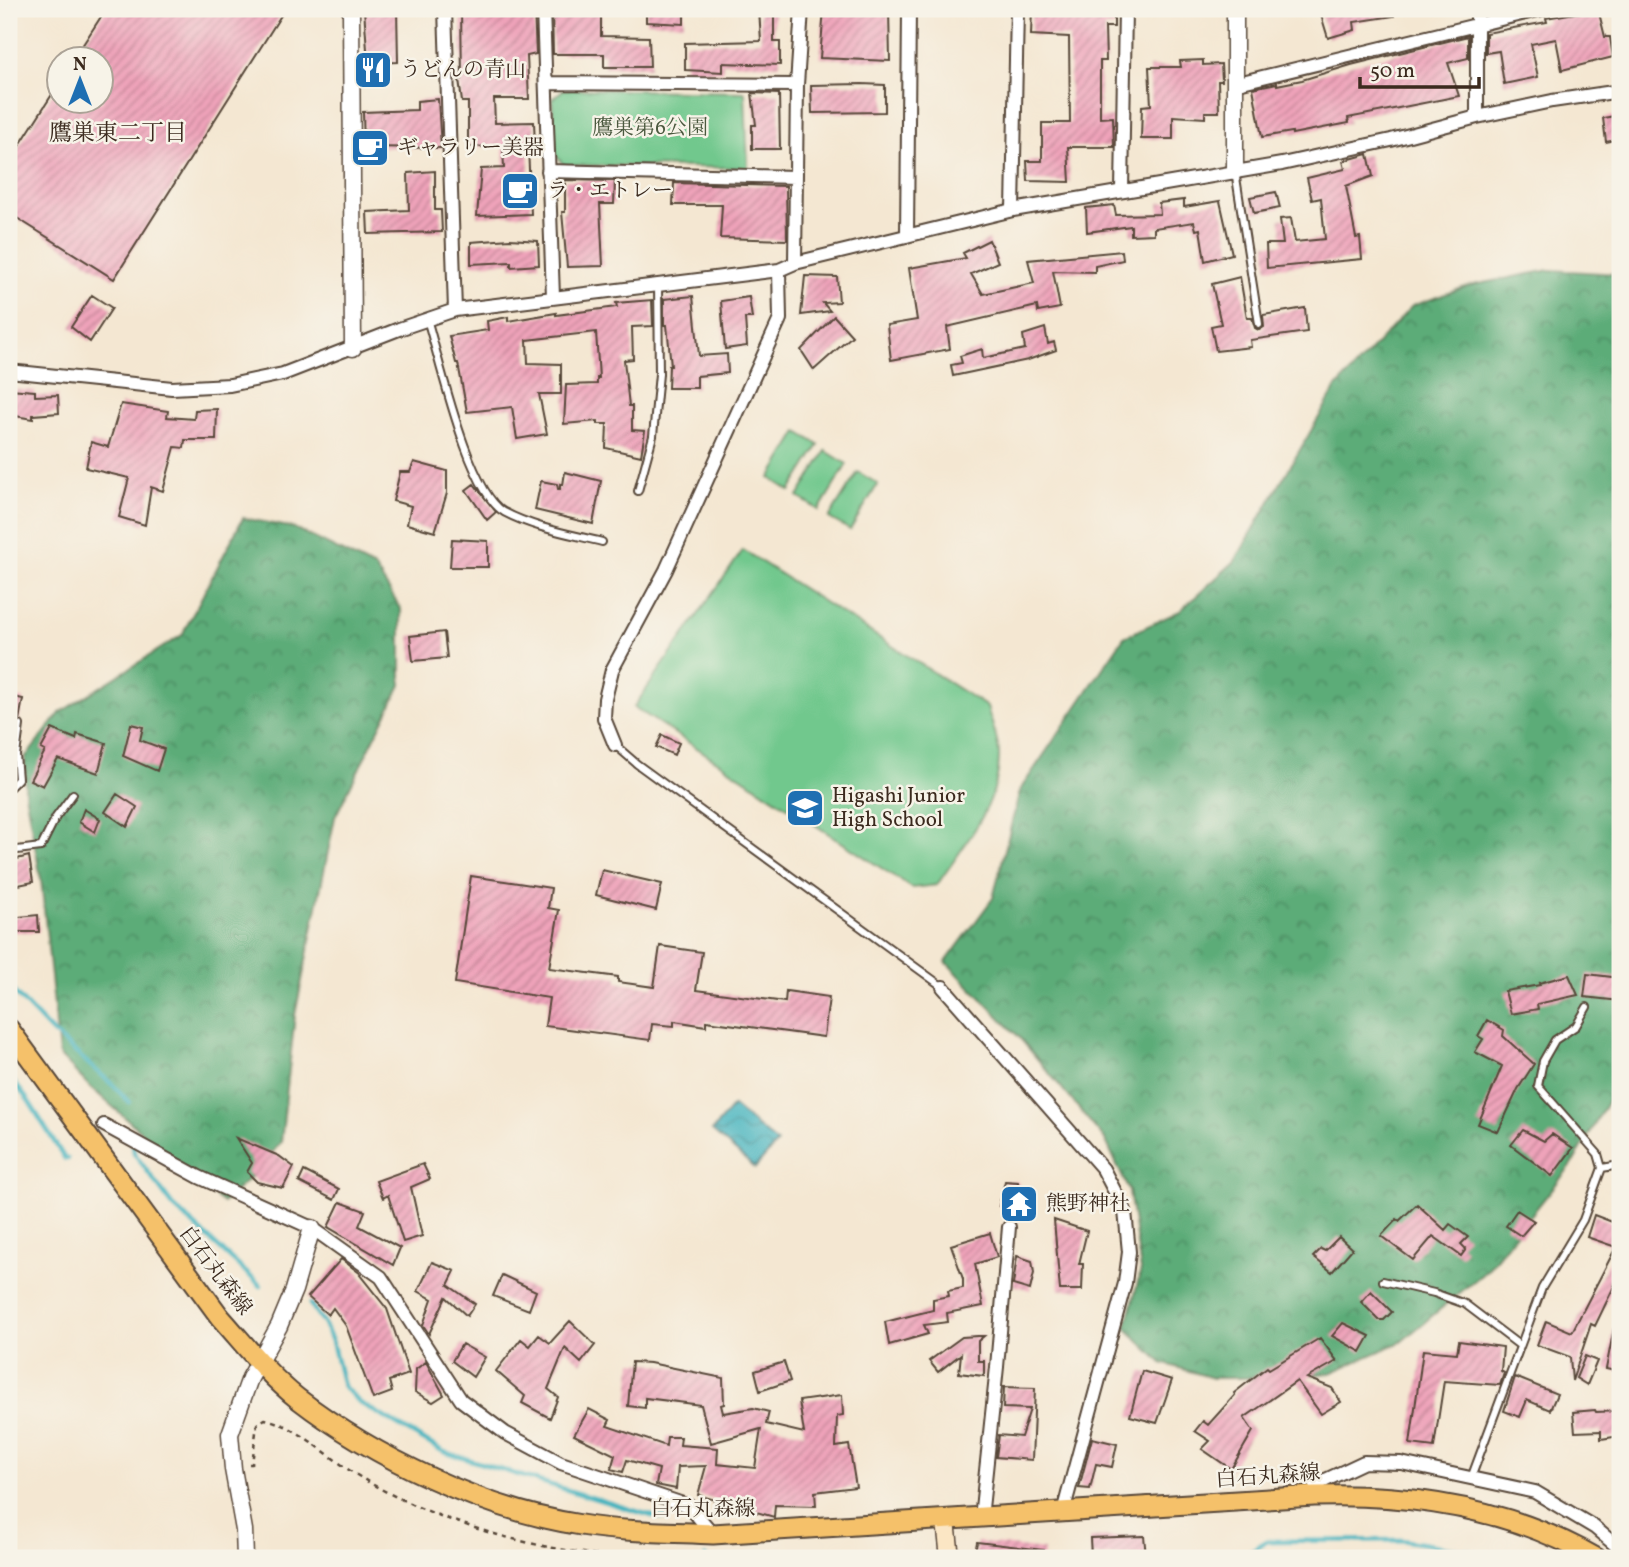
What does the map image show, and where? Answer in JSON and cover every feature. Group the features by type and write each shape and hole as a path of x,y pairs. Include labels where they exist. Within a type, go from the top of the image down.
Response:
{"main road":[{"name":"白石丸森線","path":"9,1030 220,1317 259,1362 297,1398 368,1445 429,1478 490,1502 580,1525 630,1531 713,1534 1352,1495 1436,1501 1500,1516 1584,1555"},
{"path":"946,1521 950,1558"}],"street":[{"path":"351,9 353,348"},
{"path":"446,9 455,310"},
{"path":"543,9 553,297"},
{"path":"795,263 797,85 802,9"},
{"path":"907,236 909,9"},
{"path":"1013,210 1017,9"},
{"path":"1122,191 1125,9"},
{"path":"1235,9 1235,171"},
{"path":"1476,117 1477,9"},
{"path":"1234,84 1542,9"},
{"path":"546,83 797,85"},
{"path":"9,371 172,388 230,385 282,374 455,310 779,270 795,263 1013,210 1282,164 1476,117 1552,101 1620,91"},
{"path":"548,171 796,177"},
{"path":"615,745 604,718 604,699 612,670 666,570 780,319 779,270"},
{"path":"943,987 1103,1169 1125,1211 1129,1252 1125,1283 1063,1511"},
{"path":"104,1125 200,1177 312,1228 381,1277 461,1399 505,1433 561,1463 689,1506 713,1534"},
{"path":"981,1518 1009,1227"},
{"path":"244,1558 244,1530 230,1434 250,1378 279,1326 294,1290 312,1228"},
{"path":"1314,1496 1315,1485 1364,1462 1401,1463 1535,1492 1594,1527 1620,1549"},
{"path":"1584,1555 1594,1527"}],"lane":[{"path":"1235,171 1259,324"},
{"path":"638,491 654,424 659,374 658,284"},
{"path":"427,319 460,431 481,485 502,511 539,526 602,542"},
{"path":"9,788 18,779 16,755 20,725"},
{"path":"615,745 648,772 943,987"},
{"path":"9,851 41,847 56,817 73,793"},
{"path":"1471,1478 1542,1287 1583,1220 1602,1168 1598,1154 1538,1086 1543,1061 1555,1040 1576,1026 1587,1007"},
{"path":"1602,1168 1620,1165"},
{"path":"1383,1281 1434,1293 1465,1304 1520,1345"}],"path":[{"path":"233,1469 252,1464 257,1424 265,1419 281,1423 360,1478 422,1508 489,1532 554,1550 639,1558"}],"green space":[{"name":"鷹巣第6公園","path":"564,89 745,92 748,168 564,165 556,156 552,99"},
{"path":"1549,270 1620,274 1620,1073 1613,1092 1573,1163 1487,1270 1401,1342 1330,1373 1279,1378 1213,1378 1162,1363 1126,1328 1141,1270 1129,1191 1106,1141 1019,1037 946,962 993,898 1020,790 1124,637 1180,611 1235,561 1336,388 1412,306 1468,286"},
{"path":"798,432 819,445 790,491 770,478"},
{"path":"826,451 847,464 819,510 798,497"},
{"path":"858,472 878,484 850,530 829,518"},
{"path":"243,518 294,528 375,568 401,609 401,685 335,817 295,1015 281,1142 255,1173 223,1203 90,1087 59,1055 41,879 25,793 25,758 61,712 182,635"},
{"path":"743,550 987,707 999,749 998,773 993,791 978,824 937,885 912,888 634,707"}],"water":[{"path":"733,1106 777,1143 755,1168 712,1131"}],"building":[{"path":"106,9 285,9 114,279 9,213 9,162 46,104 46,116 116,116 116,46 82,46"},
{"path":"364,9 397,9 398,62 368,63"},
{"path":"461,9 534,9 536,54 527,56 529,99 494,99 495,123 534,122 535,147 528,147 531,214 477,216 481,169 504,168 503,146 468,147 468,102 462,102 459,79 462,79"},
{"path":"552,9 601,9 601,36 649,37 650,67 604,67 604,54 553,54"},
{"path":"646,9 684,9 684,24 646,22"},
{"path":"759,9 774,9 774,42 780,42 780,65 723,63 723,72 685,70 685,43 761,41"},
{"path":"824,9 889,9 890,61 820,58"},
{"path":"1032,9 1114,9 1114,27 1105,27 1106,61 1100,61 1100,118 1113,117 1114,147 1068,147 1070,182 1028,181 1027,161 1042,161 1042,123 1070,123 1069,37 1031,35"},
{"path":"1340,9 1393,9 1394,16 1354,22 1355,30 1328,38 1321,15"},
{"path":"1598,9 1605,37 1610,37 1613,57 1562,70 1556,39 1531,44 1538,77 1504,84 1499,51 1486,53 1486,33"},
{"path":"1468,36 1468,58 1448,63 1459,96 1348,118 1349,123 1262,137 1253,88 1302,80"},
{"path":"1203,60 1203,65 1221,64 1222,81 1218,81 1219,112 1205,112 1205,118 1173,116 1173,139 1141,139 1142,106 1151,105 1149,67 1181,67 1180,61"},
{"path":"811,85 885,85 885,112 812,113"},
{"path":"752,93 779,94 780,149 752,149 752,125 756,125"},
{"path":"438,99 441,148 364,147 363,112 417,110 417,101"},
{"path":"1620,115 1620,139 1606,142 1603,118"},
{"path":"1368,154 1373,176 1346,186 1356,238 1360,237 1362,259 1267,268 1266,244 1283,244 1280,219 1291,218 1295,242 1325,239 1321,198 1312,200 1307,178 1345,169 1343,161"},
{"path":"435,171 435,210 441,210 442,232 368,234 367,212 409,210 408,173"},
{"path":"565,180 615,181 614,204 600,204 603,266 567,267 562,212 565,212"},
{"path":"674,183 786,186 787,240 720,238 722,205 673,205"},
{"path":"1276,192 1280,208 1254,213 1250,197"},
{"path":"1184,200 1184,207 1220,201 1232,254 1205,261 1200,229 1196,230 1194,222 1154,228 1154,234 1131,235 1131,226 1087,232 1086,208 1114,205 1116,215 1160,214 1159,203"},
{"path":"510,239 538,241 539,265 511,267 511,262 471,264 471,242"},
{"path":"989,240 998,262 971,274 983,294 1034,283 1028,260 1122,251 1123,260 1095,266 1095,272 1053,271 1060,308 1038,312 1037,306 947,327 950,349 891,360 887,325 917,320 909,268 966,258 963,253"},
{"path":"805,276 837,277 839,302 823,303 830,311 801,315"},
{"path":"1240,277 1247,318 1252,318 1255,328 1259,330 1264,327 1263,315 1305,308 1307,332 1250,340 1251,347 1216,351 1211,326 1221,324 1212,284"},
{"path":"92,295 112,308 90,342 71,327"},
{"path":"693,296 699,356 727,354 728,373 697,376 697,388 668,388 671,366 667,325 664,325 664,299"},
{"path":"749,297 752,318 745,318 747,346 725,349 721,301"},
{"path":"652,300 653,326 632,327 633,359 624,360 629,406 632,406 632,430 645,431 641,456 606,448 607,424 598,424 598,421 564,424 566,385 597,384 599,378 596,332 527,340 528,363 561,364 561,394 539,394 547,434 517,439 512,407 467,412 458,363 449,336 488,330 487,321 508,317 508,321 617,307 616,303"},
{"path":"834,316 852,336 814,370 801,350"},
{"path":"1045,328 1048,344 1054,342 1056,350 1028,360 953,376 951,365 962,363 960,356 982,349 983,358 1025,349 1023,335"},
{"path":"9,389 35,391 35,396 58,395 59,413 33,415 33,419 9,415"},
{"path":"121,404 168,411 167,417 194,419 195,410 217,409 216,440 185,440 184,448 175,447 163,491 151,487 145,525 119,517 129,478 86,468 91,442 108,447"},
{"path":"414,462 447,471 447,493 435,532 407,524 411,506 393,501 400,472 410,472"},
{"path":"565,472 601,481 593,524 535,510 541,481 557,484 560,489"},
{"path":"474,484 496,512 487,520 466,490"},
{"path":"452,539 488,541 488,567 450,567"},
{"path":"444,632 447,658 413,661 410,636"},
{"path":"9,696 23,699 12,740 9,739"},
{"path":"131,724 143,727 140,740 164,749 157,771 123,756"},
{"path":"52,729 76,739 77,734 106,743 98,773 58,759 43,786 30,780 45,751 41,749"},
{"path":"662,735 679,743 674,755 656,747"},
{"path":"117,794 137,807 127,827 105,812"},
{"path":"84,809 100,819 95,832 79,822"},
{"path":"29,856 33,882 9,887 9,861"},
{"path":"602,870 662,884 656,910 596,895"},
{"path":"471,876 551,888 548,908 559,910 549,968 618,977 618,982 654,987 660,946 702,952 696,990 785,1002 786,991 829,997 824,1037 706,1021 706,1026 674,1021 674,1026 652,1024 650,1040 545,1026 549,998 455,983"},
{"path":"38,915 39,932 10,932 9,918"},
{"path":"1587,974 1620,978 1620,1001 1584,997"},
{"path":"1569,975 1578,995 1537,1004 1538,1009 1511,1014 1505,991 1540,985 1539,983"},
{"path":"1487,1020 1504,1030 1503,1036 1534,1064 1518,1089 1498,1132 1478,1124 1502,1066 1475,1052 1483,1039 1478,1036"},
{"path":"1523,1130 1544,1141 1552,1134 1573,1148 1552,1176 1511,1145"},
{"path":"236,1138 279,1156 294,1167 283,1188 257,1182 247,1172 252,1163"},
{"path":"423,1164 430,1179 411,1187 422,1236 403,1242 388,1195 383,1198 376,1181"},
{"path":"304,1171 339,1189 334,1200 299,1182"},
{"path":"1005,1181 1018,1182 1022,1205 999,1206"},
{"path":"340,1202 365,1211 359,1226 400,1248 393,1265 328,1227"},
{"path":"1417,1204 1445,1230 1450,1224 1468,1237 1461,1244 1466,1249 1461,1256 1433,1236 1413,1260 1381,1236"},
{"path":"1517,1210 1534,1221 1521,1236 1506,1226"},
{"path":"1594,1215 1620,1225 1620,1274 1595,1326 1591,1324 1572,1381 1570,1357 1537,1345 1546,1321 1572,1332 1616,1247 1587,1237"},
{"path":"1054,1220 1087,1231 1079,1264 1083,1264 1082,1290 1060,1290"},
{"path":"990,1233 997,1257 975,1264 983,1306 947,1313 948,1322 924,1325 928,1334 889,1345 885,1322 933,1310 933,1299 949,1296 948,1291 963,1288 963,1279 951,1245"},
{"path":"1339,1237 1352,1249 1332,1272 1313,1257 1321,1249 1325,1251"},
{"path":"1017,1256 1032,1261 1034,1273 1030,1290 1013,1285"},
{"path":"341,1259 361,1274 387,1309 409,1374 389,1381 392,1392 373,1399 346,1326 333,1308 328,1315 308,1297"},
{"path":"432,1262 455,1271 448,1285 475,1304 467,1316 446,1297 429,1334 423,1325 432,1299 418,1291"},
{"path":"502,1275 536,1291 529,1310 493,1296"},
{"path":"1371,1291 1392,1312 1384,1320 1379,1320 1361,1302"},
{"path":"570,1321 595,1345 581,1363 565,1348 548,1389 558,1397 550,1418 522,1403 525,1396 496,1371 521,1339 530,1346 539,1335 550,1343"},
{"path":"1343,1323 1370,1336 1361,1352 1332,1336"},
{"path":"1614,1328 1620,1328 1620,1372 1606,1369"},
{"path":"984,1336 978,1341 978,1361 984,1361 984,1376 959,1373 961,1354 938,1372 929,1361 962,1337"},
{"path":"1320,1338 1337,1361 1307,1378 1332,1388 1341,1402 1321,1414 1297,1381 1244,1418 1253,1431 1231,1469 1202,1449 1210,1441 1195,1431 1203,1421 1208,1425 1234,1393 1267,1367 1269,1369"},
{"path":"1459,1341 1503,1347 1501,1371 1504,1373 1500,1385 1444,1381 1434,1447 1410,1444 1423,1350 1457,1353"},
{"path":"462,1344 485,1357 473,1377 452,1361"},
{"path":"1585,1356 1597,1361 1587,1385 1576,1378"},
{"path":"426,1362 444,1395 433,1402 415,1392 416,1369"},
{"path":"632,1362 650,1363 723,1378 723,1413 753,1408 769,1412 766,1424 804,1433 799,1401 842,1395 843,1415 837,1416 836,1447 849,1445 856,1487 815,1492 816,1506 775,1505 774,1517 698,1495 706,1466 678,1467 676,1489 656,1485 659,1469 627,1460 623,1472 611,1469 615,1455 574,1435 589,1409 610,1420 607,1426 666,1446 667,1437 681,1437 680,1445 718,1448 717,1464 755,1468 761,1429 711,1443 701,1405 645,1398 645,1408 628,1406"},
{"path":"784,1362 790,1381 760,1391 755,1371"},
{"path":"1142,1371 1172,1380 1157,1423 1130,1416"},
{"path":"1515,1377 1557,1394 1550,1410 1527,1400 1520,1417 1504,1411"},
{"path":"1004,1387 1035,1388 1032,1460 996,1457 999,1435 1021,1437 1030,1409 1003,1408"},
{"path":"1620,1411 1620,1436 1601,1439 1601,1431 1575,1432 1573,1412"},
{"path":"1092,1438 1117,1444 1112,1467 1096,1464 1090,1489 1079,1488"},
{"path":"1144,1536 1146,1556 1091,1556 1090,1538"},
{"path":"977,1542 1044,1550 1043,1558 974,1558"}],"waterway":[{"path":"9,987 52,1032 129,1102"},
{"path":"9,1076 28,1100 65,1159 68,1159"},
{"path":"133,1146 134,1153 173,1206 261,1286"},
{"path":"310,1304 332,1341 343,1386 360,1403 444,1452 665,1518"},
{"path":"1239,1558 1267,1541 1401,1540 1471,1551 1490,1558"},
{"path":"794,1558 840,1558"}],"place":[{"name":"うどんの青山","path":"373,70"},
{"name":"ギャラリー美器","path":"370,148"},
{"name":"ラ・エトレー","path":"520,191"},
{"name":"Higashi Junior High School","path":"805,808"},
{"name":"熊野神社","path":"1019,1204"}],"district":[{"name":"鷹巣東二丁目","path":"118,134"}]}
